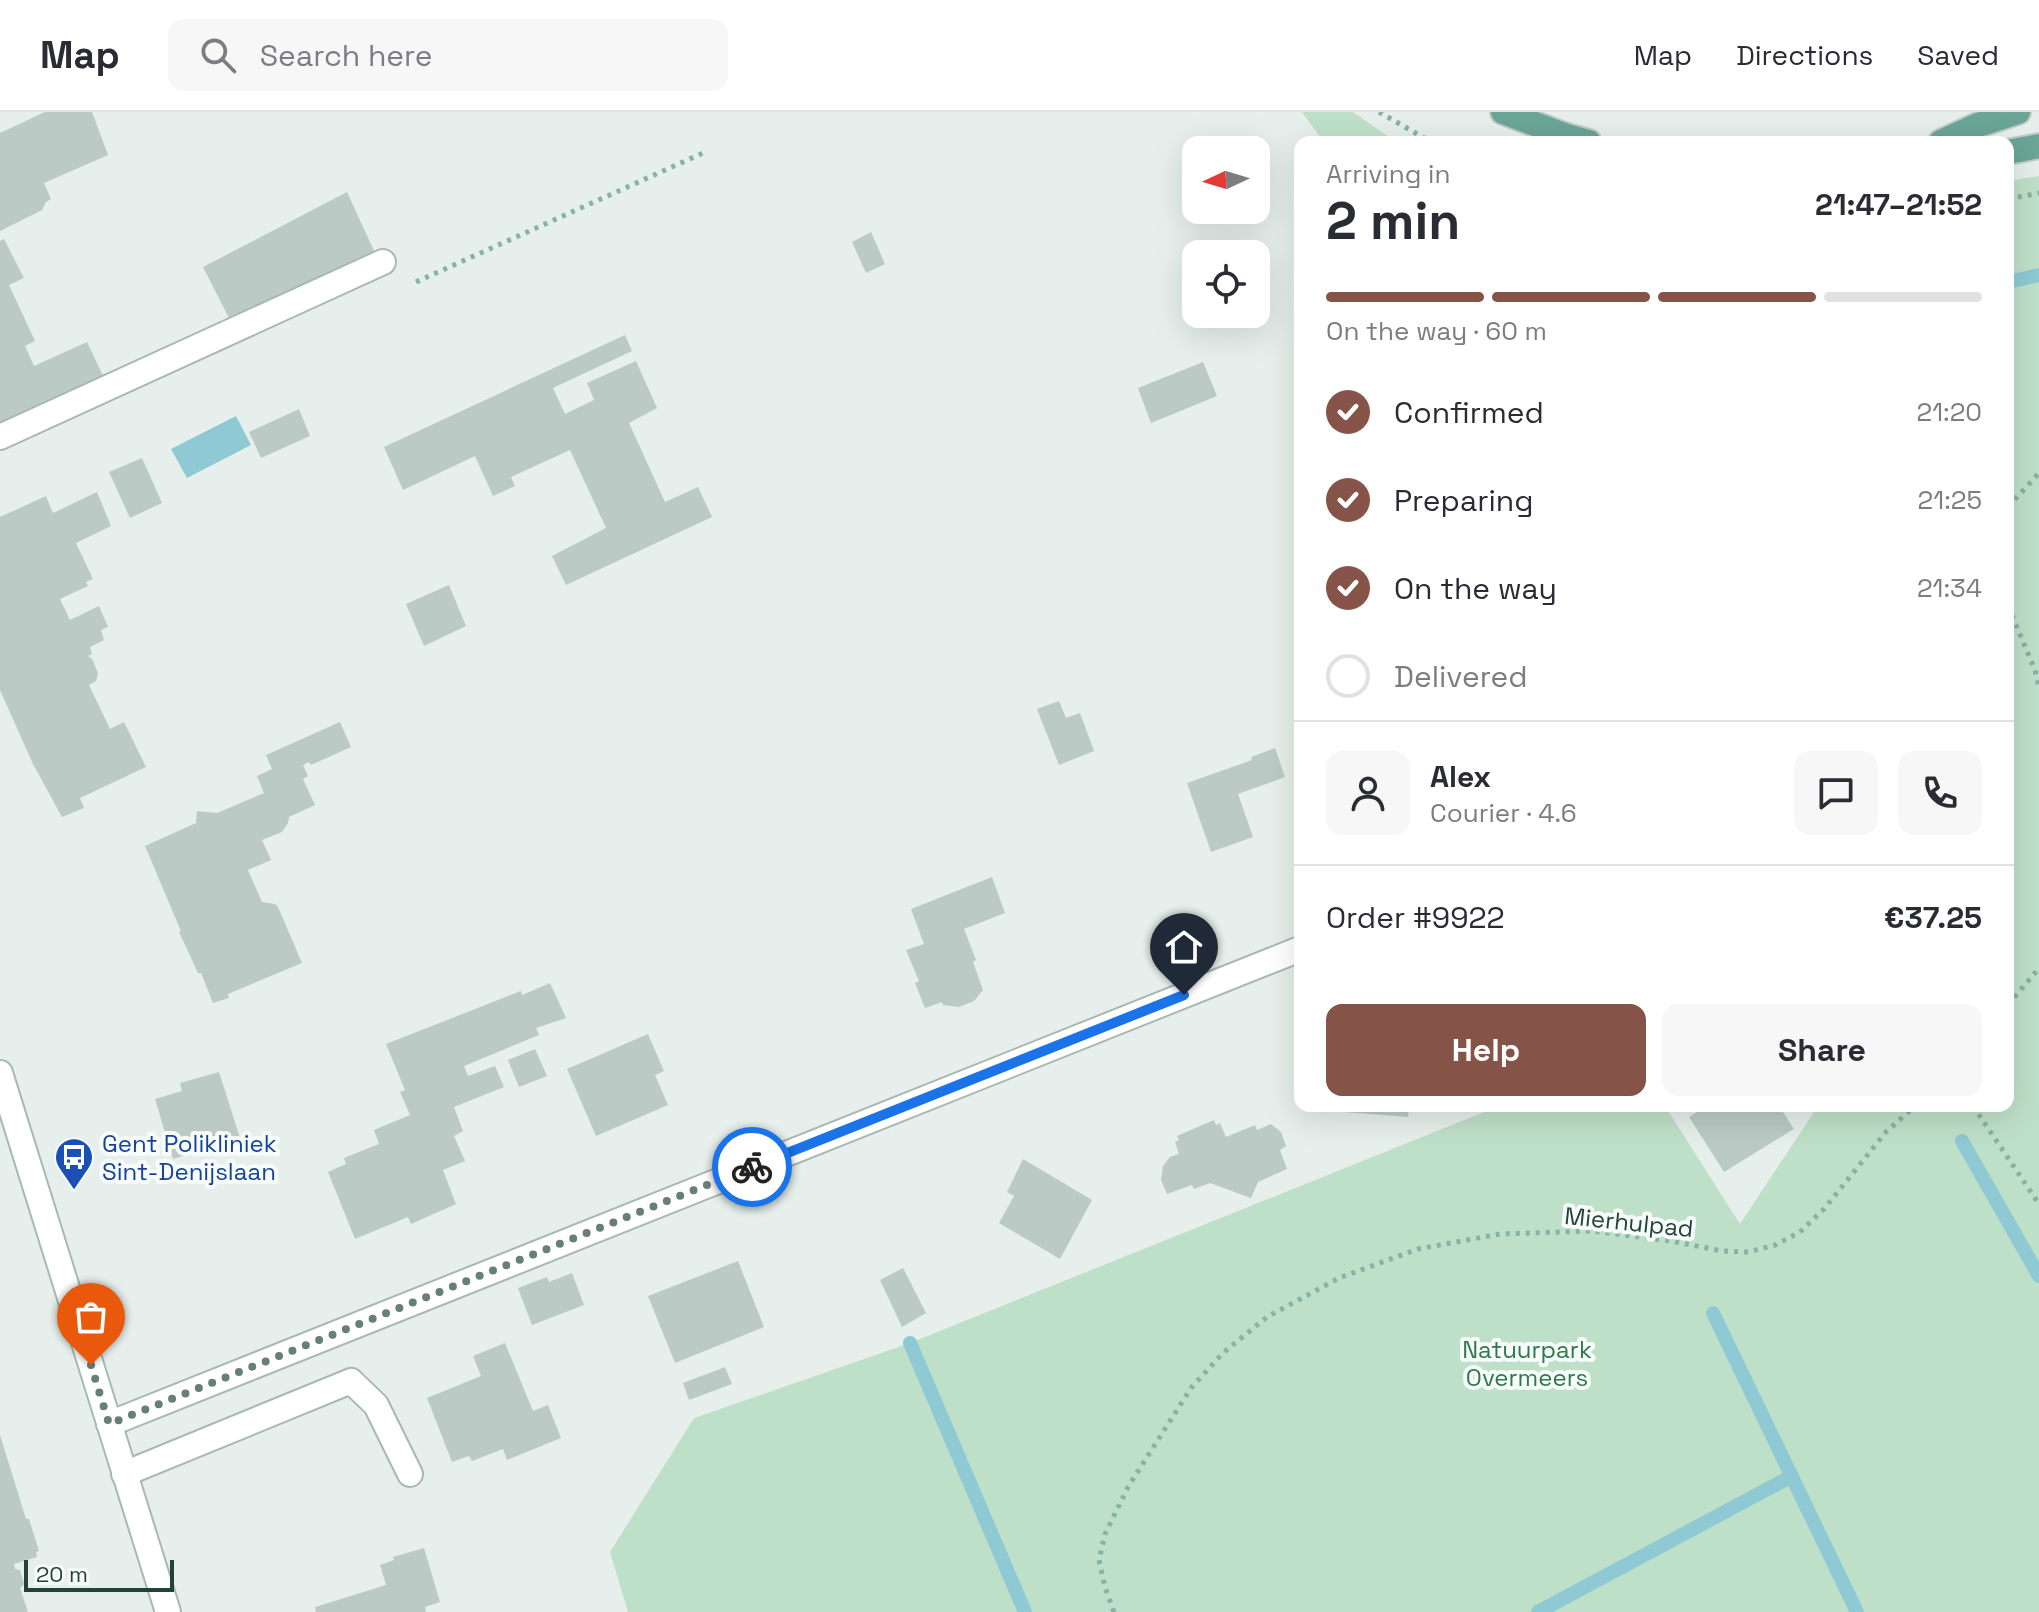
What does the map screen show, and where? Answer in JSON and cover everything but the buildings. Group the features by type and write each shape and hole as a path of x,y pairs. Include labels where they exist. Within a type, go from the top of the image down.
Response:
{"main road":[{"path":"1503,112 1567,136"},
{"path":"1954,136 2018,112"},
{"path":"2014,151 2039,146"}],"street":[{"path":"0,437 383,262"},
{"path":"109,1424 1294,951"},
{"path":"0,1073 168,1612"},
{"path":"124,1474 351,1381 376,1405 410,1474"}],"path":[{"path":"1379,112 1421,136"},
{"path":"2014,198 2039,193"},
{"path":"2014,500 2039,473"},
{"path":"2014,620 2039,687"},
{"path":"2014,998 2039,968"},
{"name":"Mierhulpad","path":"1114,1612 1099,1560 1105,1534 1128,1487 1191,1388 1223,1353 1267,1317 1339,1278 1418,1249 1500,1234 1591,1231 1722,1251 1748,1252 1775,1245 1800,1232 1824,1209 1886,1132 1908,1112"},
{"path":"1977,1112 2039,1204"}],"green space":[{"path":"1302,112 1353,112 1387,136 1320,136"},
{"name":"Natuurpark Overmeers","path":"2039,176 2039,1612 628,1612 610,1552 694,1418 910,1343 1484,1112 1669,1112 1740,1224 1814,1112 2014,1112 2014,180"}],"water":[{"path":"236,416 251,445 187,478 171,449"}],"waterway":[{"path":"2014,281 2039,275"},
{"path":"1962,1141 2039,1276"},
{"path":"1713,1313 1857,1612"},
{"path":"910,1343 1025,1612"},
{"path":"1538,1612 1792,1476"}],"way so far":[{"path":"91,1365 109,1424 752,1167"}],"place":[{"name":"Gent Polikliniek Sint-Denijslaan","path":"74,1191"}],"route":[{"path":"752,1167 1184,995"}]}
